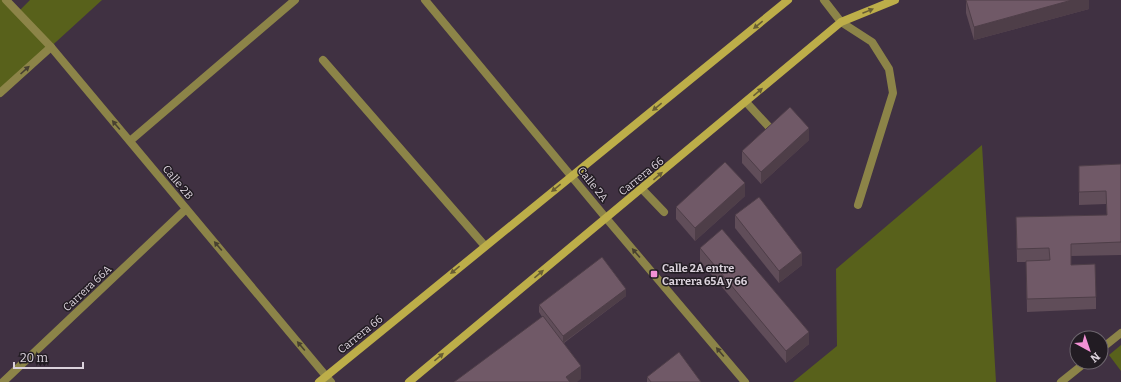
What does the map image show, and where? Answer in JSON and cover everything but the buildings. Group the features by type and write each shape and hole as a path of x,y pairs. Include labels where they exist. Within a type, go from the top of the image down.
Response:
{"main road":[{"name":"Carrera 66","path":"319,382 328,379 485,246 788,0"},
{"name":"Carrera 66","path":"409,382 841,22 894,0"}],"street":[{"name":"Calle 2B","path":"6,0 50,47 130,141 328,379"},
{"path":"130,141 295,0"},
{"name":"Calle 2A","path":"425,0 606,218 745,382"},
{"path":"824,0 841,22 872,42 889,69 893,93 858,206"},
{"path":"0,93 50,47"},
{"path":"323,60 485,246"},
{"path":"746,102 769,127"},
{"path":"642,189 664,212"},
{"name":"Carrera 66A","path":"3,382 186,209"},
{"path":"1109,343 1121,333"},
{"path":"1061,382 1076,370"}],"green space":[{"path":"0,0 6,0 18,12 30,0 102,0 0,93"},
{"path":"982,145 996,382 793,382 837,346 836,269"},
{"path":"1121,345 1121,371 1109,355"}],"place":[{"name":"Calle 2A entre Carrera 65A y 66","path":"654,274"}]}
